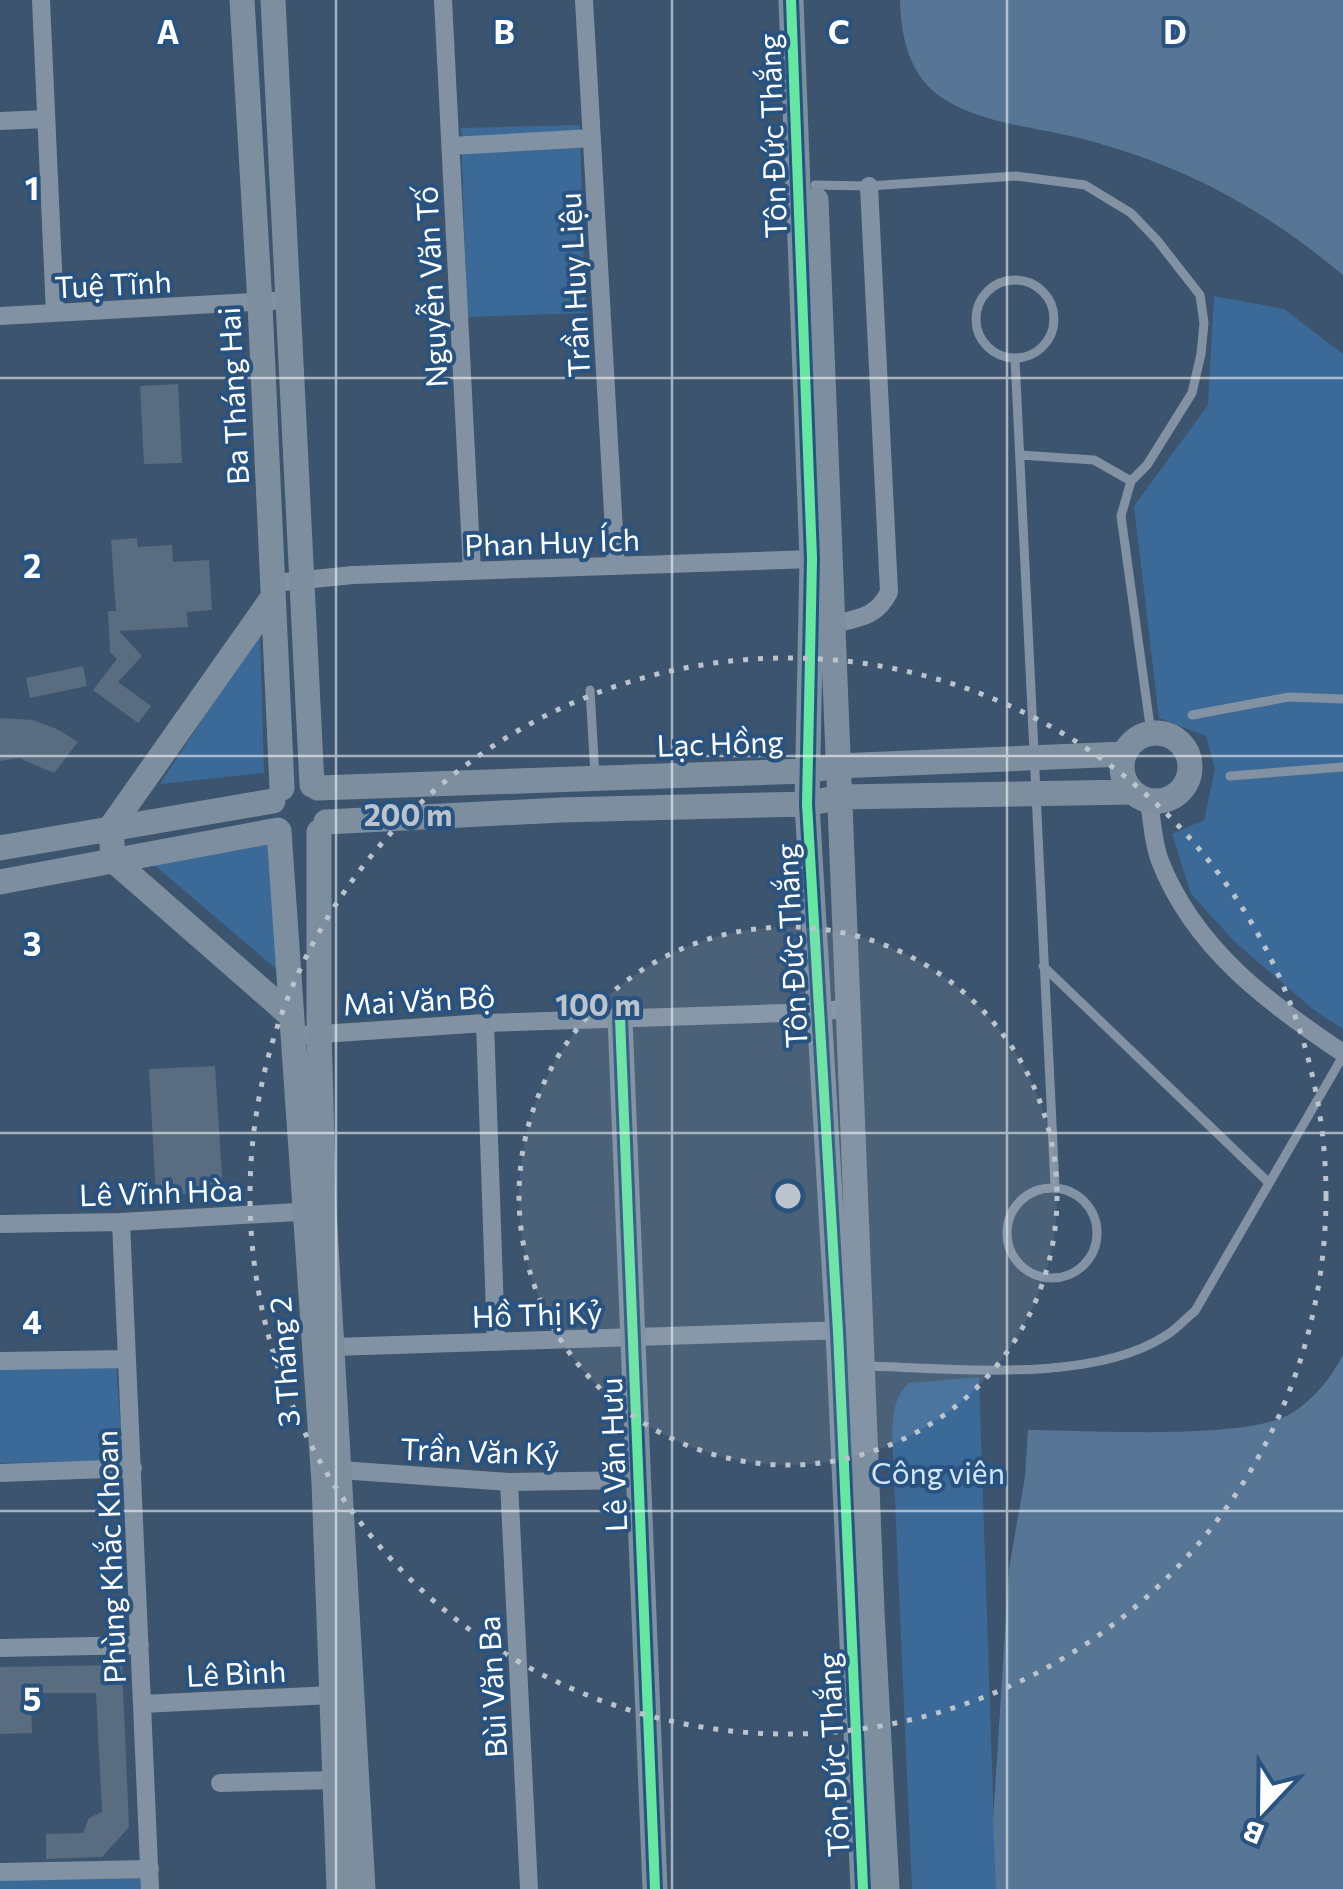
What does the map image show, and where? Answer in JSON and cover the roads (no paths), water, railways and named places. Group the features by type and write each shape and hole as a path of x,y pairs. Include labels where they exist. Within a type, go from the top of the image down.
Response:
{"street":[{"path":"40,0 54,314"},
{"name":"Ba Tháng Hai","path":"242,0 274,590 277,795"},
{"name":"Ba Tháng Hai","path":"272,0 315,787"},
{"name":"Nguyễn Văn Tố","path":"443,0 472,571"},
{"name":"Trần Huy Liệu","path":"584,0 616,566"},
{"name":"Tôn Đức Thắng","path":"791,0 821,556 832,624 850,1008 850,1330 863,1889"},
{"name":"Tôn Đức Thắng","path":"808,0 816,185 821,556 806,771 818,1012 850,1330 863,1366 887,1889"},
{"path":"0,121 46,119"},
{"path":"450,146 592,138"},
{"path":"832,624 868,616 882,606 889,592 869,186"},
{"name":"Tuệ Tĩnh","path":"0,316 288,300"},
{"name":"Phan Huy Ích","path":"274,590 303,580 821,556"},
{"path":"274,590 111,827 113,860 291,1025"},
{"path":"0,882 279,830 300,839 323,827 561,810 808,804 840,798 1141,796 1161,802 1182,790 1190,775 1190,763 1179,742 1151,733 1140,737 1124,754 1122,771 1141,796 1158,858 1205,940 1250,986 1343,1054"},
{"name":"Lạc Hồng","path":"315,787 806,771 838,766 1124,754"},
{"path":"560,780 561,810"},
{"path":"0,848 277,795 296,782 315,787 326,800 323,827"},
{"path":"277,795 272,816 279,830"},
{"name":"3 Tháng 2","path":"323,827 314,1212 342,1687 363,1889"},
{"name":"3 Tháng 2","path":"279,830 291,1025 334,1348 332,1476"},
{"name":"Mai Văn Bộ","path":"291,1025 319,1032 850,1008"},
{"name":"Lê Văn Hưu","path":"620,1018 655,1889"},
{"path":"485,1023 496,1342"},
{"name":"Lê Vĩnh Hòa","path":"0,1224 314,1212"},
{"name":"Phùng Khắc Khoan","path":"121,1222 150,1889"},
{"name":"Hồ Thị Kỷ","path":"334,1348 850,1330"},
{"path":"0,1362 127,1358"},
{"path":"0,1473 133,1468"},
{"name":"Trần Văn Kỷ","path":"332,1476 509,1482 638,1480"},
{"name":"Bùi Văn Ba","path":"509,1482 529,1889"},
{"path":"0,1648 140,1645"},
{"name":"3 Tháng 2","path":"339,1889 335,1780 342,1687"},
{"name":"Lê Bình","path":"142,1704 342,1687"},
{"path":"220,1783 335,1780"},
{"path":"0,1872 150,1870"}],"lane":[{"path":"816,185 869,186 1016,176 1085,185 1131,213 1200,295 1204,324 1192,394 1147,465 1132,480 1122,516 1151,733"},
{"path":"1016,279 1041,289 1055,313 1054,326 1040,350 1015,359 989,350 976,326 981,299 990,288 1016,279"},
{"path":"1015,359 1055,1186"},
{"path":"1020,455 1094,460 1132,480"},
{"path":"590,690 595,779"},
{"path":"1192,715 1289,697 1343,699"},
{"path":"1230,776 1343,767"},
{"path":"1042,966 1268,1182"},
{"path":"863,1366 1090,1365 1164,1337 1194,1311 1343,1054"},
{"path":"1055,1186 1086,1201 1096,1217 1098,1236 1093,1254 1080,1269 1063,1277 1044,1278 1026,1270 1013,1256 1006,1238 1008,1220 1017,1202 1032,1191 1055,1186"}],"park label":[{"name":"Công viên","path":"938,1471"}]}
